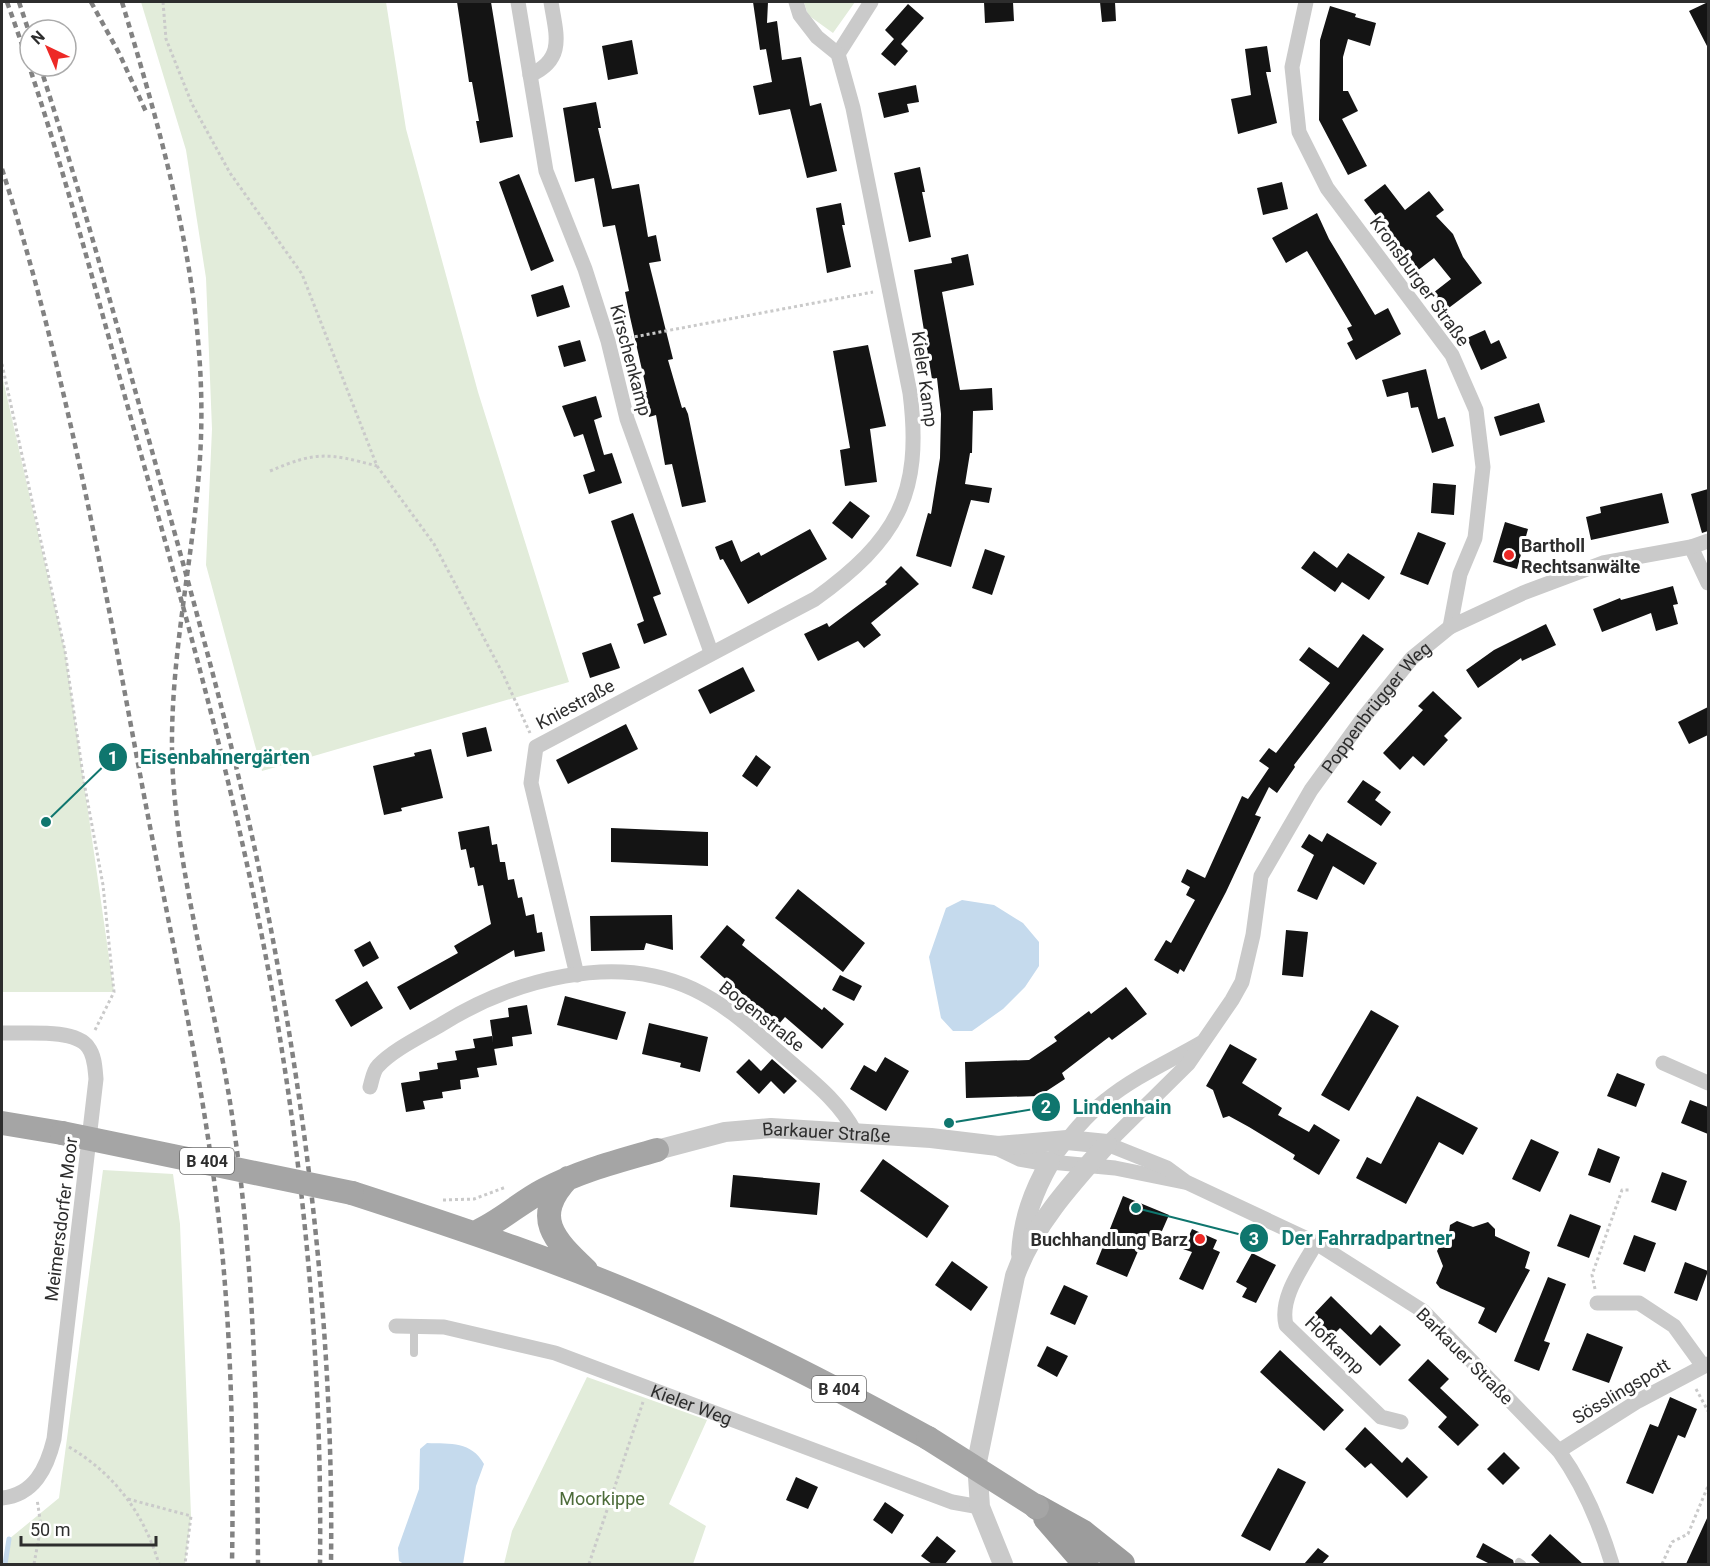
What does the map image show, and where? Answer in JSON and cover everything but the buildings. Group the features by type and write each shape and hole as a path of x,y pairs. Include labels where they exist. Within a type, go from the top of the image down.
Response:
{"highway":[{"name":"B 404","path":"1037,1507 1086,1564"},
{"name":"B 404","path":"1037,1507 1082,1532 1122,1564"}],"main road":[{"name":"B 404","path":"7,1129 62,1133 352,1193 474,1233 593,1277 748,1344 928,1438 1037,1507"},
{"path":"474,1233 490,1226 534,1196 568,1178 657,1150"},
{"path":"568,1178 559,1188 551,1205 548,1216 550,1229 558,1242 593,1277"}],"street":[{"name":"Kirschenkamp","path":"518,2 546,171 585,269 608,341 627,419 711,651"},
{"path":"530,75 543,70 555,54 557,39 551,2"},
{"path":"796,2 800,15 817,38 838,54 871,2"},
{"name":"Kronsburger Straße","path":"1306,2 1292,67 1299,132 1327,188 1452,355 1476,410 1483,467 1475,538 1460,574 1450,627"},
{"name":"Kieler Kamp","path":"711,651 815,599 854,570 887,534 901,509 910,480 915,428 905,359 853,108 838,54"},
{"name":"Poppenbrügger Weg","path":"1088,1165 1188,1064 1242,982 1253,935 1261,876 1311,790 1364,717 1412,658 1450,627 1524,593 1603,563 1691,547 1708,541"},
{"path":"1691,547 1708,583"},
{"name":"Kniestraße","path":"576,975 531,783 536,747 711,651"},
{"name":"Bogenstraße","path":"370,1088 376,1067 408,1044 474,1004 523,986 576,975 619,973 658,977 677,982 710,998 736,1015 834,1100 855,1132"},
{"path":"2,1033 72,1035 87,1045"},
{"name":"Poppenbrügger Weg","path":"1050,1162 1067,1140 1106,1099 1130,1082 1204,1041"},
{"name":"Meimersdorfer Moor","path":"34,1483 44,1472 54,1439 95,1101 96,1079 93,1060 87,1045"},
{"path":"1663,1064 1708,1083"},
{"name":"Barkauer Straße","path":"657,1150 745,1129 855,1132 998,1146 1067,1140 1107,1144 1167,1168 1186,1182 1316,1243 1423,1311 1559,1451 1578,1477 1604,1537 1612,1564"},
{"name":"Barkauer Straße","path":"998,1146 1021,1157 1088,1165 1186,1182"},
{"path":"1003,1564 980,1507 977,1462 1004,1321 1021,1257 1024,1223 1030,1201 1050,1162"},
{"path":"1021,1257 1088,1165"},
{"name":"Hofkamp","path":"1316,1243 1289,1293 1283,1312 1286,1325 1381,1417 1401,1422"},
{"name":"Sösslingspott","path":"1559,1451 1638,1401 1706,1365 1674,1326 1639,1303 1597,1303"},
{"name":"Kieler Weg","path":"396,1326 444,1327 555,1353 647,1389 745,1422 952,1502 980,1507"},
{"path":"2,1498 13,1496 34,1483"}],"lane":[{"path":"414,1326 414,1353"}],"path":[{"path":"162,2 166,39 192,104 230,173 302,274 377,466 434,544 503,674 536,747"},
{"path":"608,341 890,290"},
{"path":"2,364 6,394 65,651 84,782 103,885 114,992 87,1045"},
{"path":"2,393 6,394"},
{"path":"270,471 303,456 337,456 377,466"},
{"path":"1597,1303 1592,1275 1622,1190 1630,1190"},
{"path":"1688,1374 1708,1411"},
{"path":"589,1564 647,1389"},
{"path":"54,1439 94,1462 114,1481 128,1499 154,1548 159,1564"},
{"path":"34,1483 41,1526 34,1564"},
{"path":"1662,1564 1672,1542 1688,1534 1708,1486"},
{"path":"128,1499 191,1516 185,1564"}],"green space":[{"path":"141,2 386,2 406,129 478,392 569,682 262,771 206,565 212,429 206,278 186,150"},
{"path":"804,2 855,2 833,33 808,15"},
{"path":"2,375 65,651 114,992 2,992"},
{"path":"103,1170 173,1174 180,1224 191,1516 185,1564 5,1564 9,1539 59,1498"},
{"name":"Moorkippe","path":"587,1377 707,1420 669,1504 706,1526 693,1564 504,1564 512,1531"}],"water":[{"path":"962,900 994,905 1023,923 1039,942 1039,966 1025,987 1003,1009 972,1031 953,1031 941,1018 929,957 946,908"},
{"path":"427,1443 460,1445 473,1451 484,1464 476,1486 463,1564 404,1564 399,1561 398,1548 419,1489 420,1449"}],"waterway":[{"path":"5,1564 9,1539"}],"railway":[{"path":"7,2 43,109 90,271 198,663 254,895 282,1051 300,1179 316,1371 320,1564"},
{"path":"19,2 24,18"},
{"path":"91,2 119,53 147,114"},
{"path":"122,2 167,162 179,216 197,326 201,382 201,437 194,522 174,691 173,777 184,866 227,1085 241,1183 254,1346 258,1564"},
{"path":"44,78 98,258 209,659 248,816 276,955 303,1128 322,1302 328,1389 331,1564"},
{"path":"2,169 45,318 80,469 180,977 207,1129 220,1228 228,1324 232,1420 232,1564"}],"place":[{"name":"Bartholl Rechtsanwälte","path":"1509,555"},
{"name":"Eisenbahnergärten","path":"46,822"},
{"name":"Lindenhain","path":"949,1123"},
{"name":"Der Fahrradpartner","path":"1136,1208"},
{"name":"Buchhandlung Barz","path":"1200,1239"}]}
